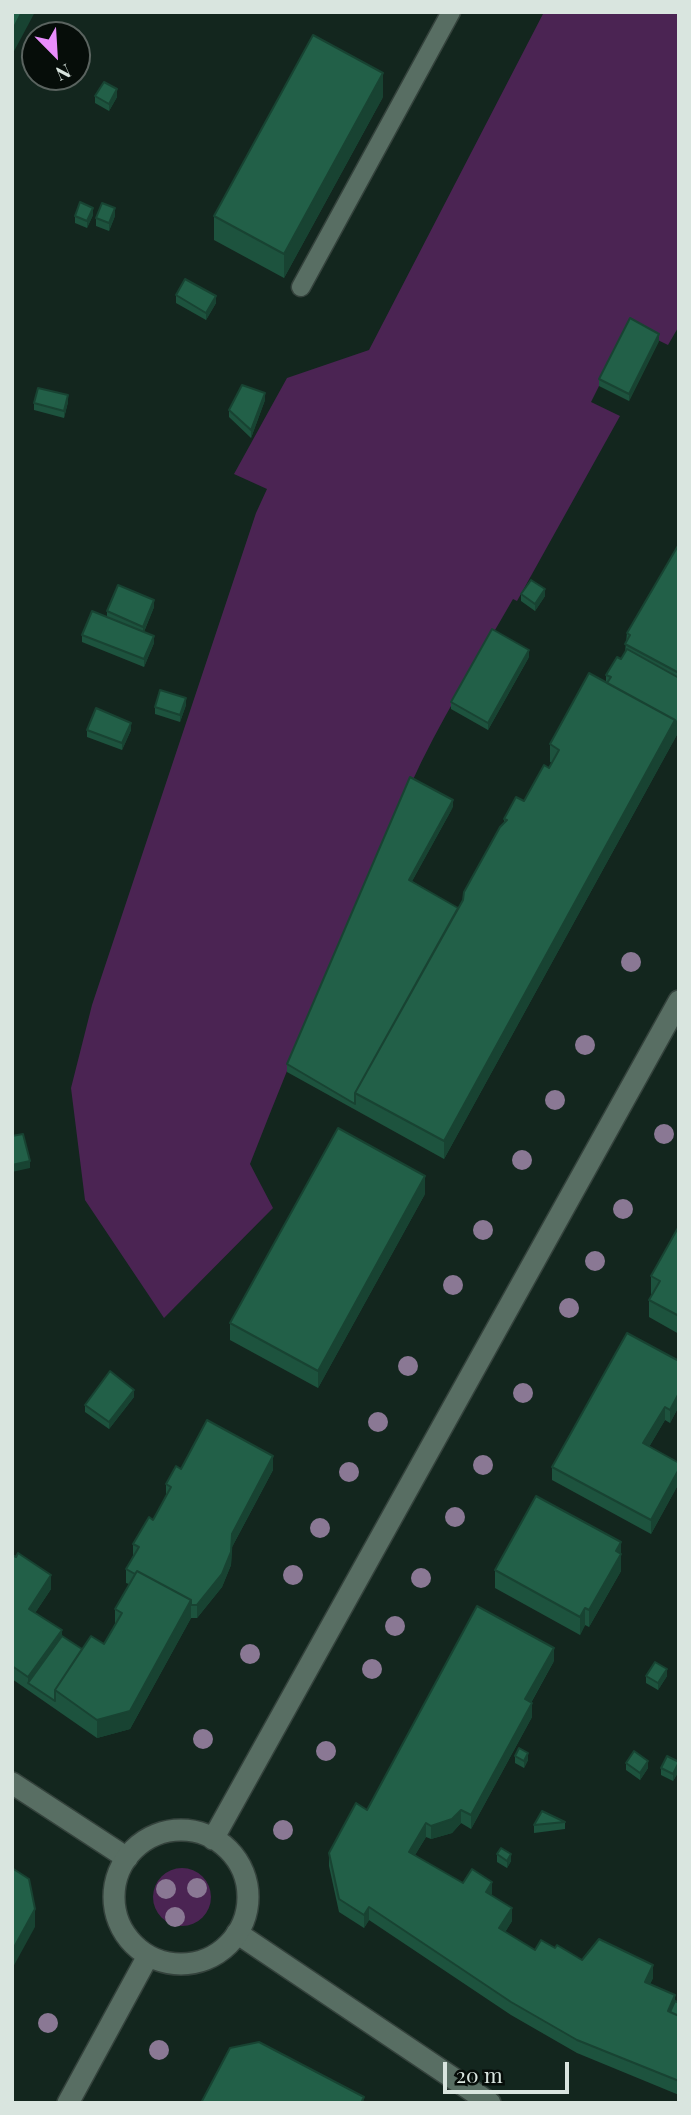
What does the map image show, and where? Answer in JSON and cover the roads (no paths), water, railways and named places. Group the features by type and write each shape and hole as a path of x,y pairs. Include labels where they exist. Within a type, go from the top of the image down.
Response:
{"street":[{"path":"213,1839 679,1001"},
{"path":"12,1783 127,1858"},
{"path":"185,1830 213,1839 232,1855 245,1879 247,1907 237,1933 213,1956 193,1963 170,1963 148,1956 124,1934 116,1916 114,1886 127,1858 135,1848 158,1834 185,1830"},
{"path":"237,1933 490,2103"},
{"path":"68,2103 148,1956"}],"lane":[{"path":"301,288 451,12"}]}
